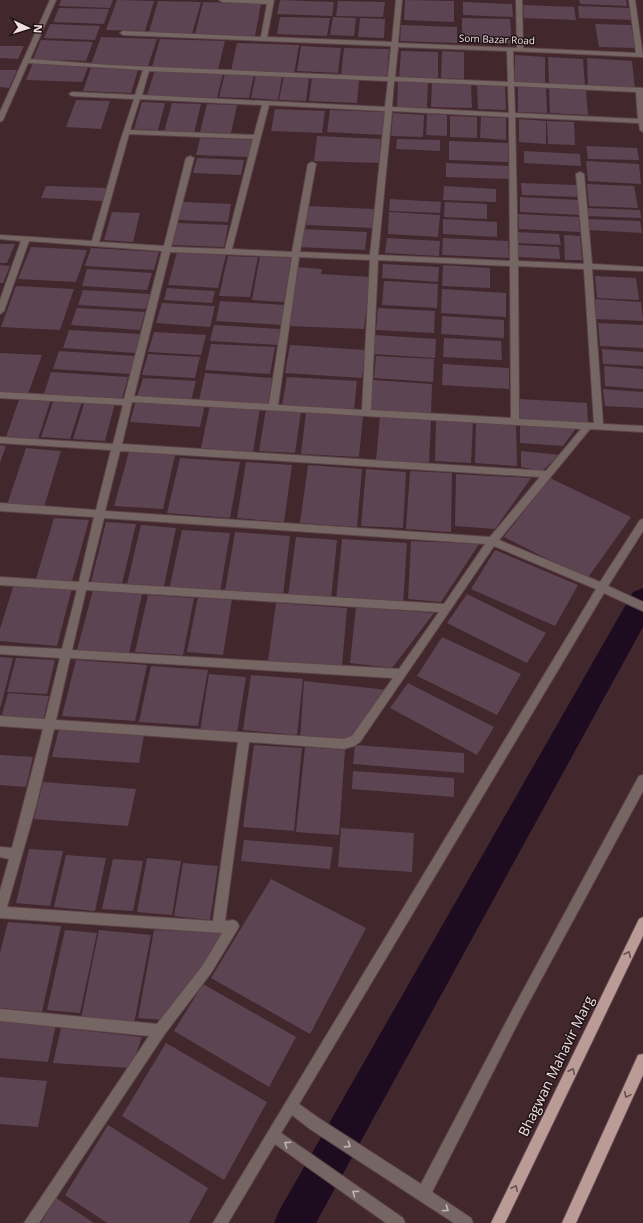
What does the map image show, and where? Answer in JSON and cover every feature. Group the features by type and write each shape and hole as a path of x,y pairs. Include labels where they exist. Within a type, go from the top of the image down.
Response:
{"main road":[{"name":"Bhagwan Mahavir Marg","path":"498,1223 643,923"},
{"path":"569,1223 643,1060"}],"street":[{"path":"0,120 53,0"},
{"path":"222,0 271,1 264,39"},
{"path":"366,413 374,257 399,0"},
{"path":"519,0 520,50"},
{"path":"632,0 642,55"},
{"name":"Som Bazar Road","path":"123,33 642,55"},
{"path":"510,49 514,181 515,422"},
{"path":"27,61 147,68 641,90 643,130"},
{"path":"95,243 126,132 147,68"},
{"path":"72,94 642,121"},
{"path":"228,251 266,103"},
{"path":"126,132 258,137"},
{"path":"31,1223 160,1032 207,969 233,926 218,927 0,912 50,724 82,585 190,158"},
{"path":"273,408 296,253 312,164"},
{"path":"580,174 599,427"},
{"path":"0,237 167,248 643,269"},
{"path":"0,311 26,238"},
{"path":"0,395 273,408 643,429"},
{"path":"0,721 344,744 350,743 356,739 402,674 492,541 588,426"},
{"path":"0,440 117,446 547,474"},
{"path":"0,508 100,513 492,541 603,588 643,607"},
{"path":"220,1223 579,624 643,523"},
{"path":"0,580 446,608"},
{"path":"0,650 402,674"},
{"path":"218,927 244,737"},
{"path":"423,1194 518,1012 643,780"},
{"path":"0,852 16,854"},
{"path":"0,1015 160,1032"},
{"path":"291,1106 315,1124 466,1223"},
{"path":"273,1135 393,1219"}],"building":[{"path":"61,0 113,0 110,8 59,6"},
{"path":"117,0 154,1 145,31 106,30"},
{"path":"280,0 334,2 332,16 277,14"},
{"path":"405,0 454,1 454,22 404,20"},
{"path":"579,0 626,0 627,6 580,4"},
{"path":"158,1 201,2 192,34 149,32"},
{"path":"338,1 385,2 383,17 336,16"},
{"path":"203,2 261,4 255,36 195,34"},
{"path":"463,2 512,4 513,17 463,15"},
{"path":"523,5 574,7 576,20 524,18"},
{"path":"578,6 632,8 634,20 579,18"},
{"path":"59,8 109,9 104,24 53,22"},
{"path":"280,17 330,18 327,36 277,34"},
{"path":"333,17 356,18 354,36 330,35"},
{"path":"360,18 385,19 384,38 358,37"},
{"path":"462,18 510,19 512,44 462,42"},
{"path":"50,24 100,26 95,40 44,38"},
{"path":"595,24 631,25 635,48 599,47"},
{"path":"401,25 457,27 457,43 400,41"},
{"path":"101,37 157,39 148,66 91,64"},
{"path":"160,39 225,41 218,70 152,67"},
{"path":"41,40 93,42 86,61 33,59"},
{"path":"237,43 299,45 294,74 231,71"},
{"path":"0,46 24,46 18,59 0,58"},
{"path":"301,46 341,48 338,73 297,71"},
{"path":"344,48 389,49 387,77 341,75"},
{"path":"401,51 438,52 438,80 399,78"},
{"path":"442,51 464,52 464,79 441,78"},
{"path":"515,55 545,57 545,85 515,84"},
{"path":"548,57 583,59 585,87 549,85"},
{"path":"587,58 632,61 635,89 588,86"},
{"path":"33,63 89,65 82,82 26,80"},
{"path":"91,68 138,70 131,93 83,91"},
{"path":"0,70 17,70 9,88 0,87"},
{"path":"155,70 223,73 217,98 147,95"},
{"path":"225,73 254,74 249,98 219,97"},
{"path":"256,75 282,76 278,100 251,98"},
{"path":"284,76 309,77 306,101 279,100"},
{"path":"312,77 359,79 357,103 309,101"},
{"path":"398,80 428,81 427,108 397,107"},
{"path":"432,83 471,84 472,108 431,107"},
{"path":"477,85 505,86 506,110 478,109"},
{"path":"518,85 546,87 547,113 518,112"},
{"path":"549,88 586,90 588,115 550,113"},
{"path":"76,100 110,101 101,129 66,127"},
{"path":"142,102 165,103 158,130 134,129"},
{"path":"172,103 201,104 194,133 164,132"},
{"path":"207,104 237,105 231,133 200,132"},
{"path":"275,109 325,111 322,133 271,131"},
{"path":"330,110 384,112 383,135 327,132"},
{"path":"393,113 424,115 423,137 391,136"},
{"path":"427,114 447,115 447,136 426,135"},
{"path":"450,116 477,117 477,138 450,137"},
{"path":"481,117 506,118 506,140 480,138"},
{"path":"519,119 546,121 546,144 519,142"},
{"path":"547,121 574,122 575,145 548,144"},
{"path":"317,136 381,139 379,163 314,161"},
{"path":"200,138 252,140 248,157 196,155"},
{"path":"397,139 440,140 440,151 396,149"},
{"path":"449,141 508,143 508,162 449,160"},
{"path":"586,146 637,148 639,160 588,159"},
{"path":"524,151 580,154 581,166 524,163"},
{"path":"197,158 244,160 241,175 193,173"},
{"path":"586,161 639,164 641,184 588,181"},
{"path":"446,163 509,166 510,179 446,177"},
{"path":"521,183 577,185 578,197 522,195"},
{"path":"587,184 634,186 638,208 589,206"},
{"path":"46,186 106,188 103,201 41,198"},
{"path":"444,186 496,189 496,202 443,200"},
{"path":"520,197 579,200 580,215 520,212"},
{"path":"390,199 441,202 440,213 389,211"},
{"path":"183,202 231,204 228,222 179,220"},
{"path":"445,202 487,204 487,219 444,217"},
{"path":"308,206 374,209 373,228 306,225"},
{"path":"586,208 640,210 641,218 587,216"},
{"path":"112,212 140,213 133,242 104,240"},
{"path":"389,212 440,215 438,237 388,234"},
{"path":"518,214 579,217 580,232 519,229"},
{"path":"443,219 497,222 497,237 443,234"},
{"path":"587,219 640,221 642,233 588,230"},
{"path":"177,223 228,225 224,247 171,245"},
{"path":"301,229 367,232 365,250 298,247"},
{"path":"515,232 559,234 561,245 516,243"},
{"path":"564,235 580,236 582,260 565,260"},
{"path":"387,238 440,241 439,256 385,253"},
{"path":"443,238 508,241 509,258 442,255"},
{"path":"0,244 15,244 7,263 0,263"},
{"path":"517,245 559,247 560,259 518,257"},
{"path":"31,247 87,250 76,282 18,279"},
{"path":"91,248 159,252 154,270 85,266"},
{"path":"177,252 226,255 218,288 168,285"},
{"path":"228,256 258,257 250,297 219,296"},
{"path":"260,256 291,258 284,302 252,300"},
{"path":"383,264 439,267 438,282 382,278"},
{"path":"0,265 10,266 3,283 0,283"},
{"path":"443,265 490,268 490,288 442,286"},
{"path":"297,267 322,269 321,274 370,277 364,329 288,326"},
{"path":"87,269 152,273 147,290 82,286"},
{"path":"595,276 636,278 639,300 597,298"},
{"path":"384,281 438,284 437,308 382,305"},
{"path":"16,286 74,289 60,330 1,327"},
{"path":"167,288 215,291 212,303 164,300"},
{"path":"442,289 506,293 506,317 441,313"},
{"path":"83,290 150,294 146,309 78,305"},
{"path":"595,299 641,302 643,321 596,319"},
{"path":"220,301 285,305 282,325 216,321"},
{"path":"162,303 215,306 210,327 156,323"},
{"path":"77,308 145,312 140,330 71,325"},
{"path":"378,308 435,311 434,333 376,330"},
{"path":"442,316 504,320 504,338 441,334"},
{"path":"598,323 643,325 643,348 600,346"},
{"path":"214,325 280,329 278,345 210,341"},
{"path":"69,330 140,334 135,353 63,348"},
{"path":"154,332 206,335 201,355 148,352"},
{"path":"374,335 436,339 435,358 372,354"},
{"path":"444,338 501,341 502,360 443,357"},
{"path":"211,344 275,347 270,374 205,370"},
{"path":"290,345 365,350 362,378 285,373"},
{"path":"602,349 643,352 643,366 603,364"},
{"path":"59,351 135,356 130,374 53,369"},
{"path":"0,353 42,355 28,394 0,392"},
{"path":"148,354 200,357 195,378 142,375"},
{"path":"376,356 434,359 433,382 374,378"},
{"path":"443,364 509,368 509,389 442,385"},
{"path":"604,366 643,369 643,389 605,386"},
{"path":"51,372 128,377 122,399 44,394"},
{"path":"205,373 272,378 268,404 199,400"},
{"path":"287,377 357,381 354,409 282,405"},
{"path":"143,378 196,381 191,401 137,397"},
{"path":"373,380 432,384 431,413 371,410"},
{"path":"603,389 643,392 643,408 605,406"},
{"path":"20,397 51,399 38,439 6,437"},
{"path":"54,399 82,401 70,439 41,437"},
{"path":"520,399 587,403 588,423 520,419"},
{"path":"136,400 205,404 200,427 130,422"},
{"path":"85,401 115,403 105,441 73,439"},
{"path":"210,405 260,408 253,452 201,448"},
{"path":"266,409 301,411 295,453 259,451"},
{"path":"306,412 363,416 359,457 301,454"},
{"path":"380,416 431,419 429,463 376,460"},
{"path":"436,419 473,421 471,463 435,461"},
{"path":"476,420 516,422 517,466 475,463"},
{"path":"520,424 577,427 563,446 520,443"},
{"path":"0,445 6,446 0,463"},
{"path":"26,448 61,451 44,507 7,505"},
{"path":"521,451 560,455 542,471 521,467"},
{"path":"129,452 175,455 163,509 114,506"},
{"path":"180,458 240,462 230,518 167,513"},
{"path":"246,462 292,465 284,522 237,518"},
{"path":"308,465 362,469 357,527 300,523"},
{"path":"366,469 406,472 403,528 361,526"},
{"path":"410,471 452,473 451,532 406,529"},
{"path":"456,474 531,478 495,529 455,526"},
{"path":"550,478 631,517 587,579 504,537"},
{"path":"54,518 89,520 72,581 36,579"},
{"path":"106,522 136,524 122,584 91,582"},
{"path":"141,525 176,528 164,586 127,584"},
{"path":"182,530 230,533 220,593 169,590"},
{"path":"235,532 290,536 283,595 225,591"},
{"path":"296,537 337,540 331,600 288,597"},
{"path":"342,539 407,543 403,605 336,600"},
{"path":"411,541 479,544 441,602 408,599"},
{"path":"495,550 578,585 555,626 471,589"},
{"path":"14,584 72,588 57,646 0,641 0,629"},
{"path":"93,590 142,594 129,654 77,650"},
{"path":"467,594 546,633 527,663 447,623"},
{"path":"148,595 194,598 183,655 135,652"},
{"path":"198,597 232,599 223,655 187,652"},
{"path":"276,603 347,608 342,666 268,661"},
{"path":"356,607 434,613 392,668 350,663"},
{"path":"442,637 521,674 497,715 417,676"},
{"path":"0,657 13,658 1,706 0,706"},
{"path":"16,658 55,660 47,694 7,692"},
{"path":"76,660 147,665 135,721 62,716"},
{"path":"151,666 208,670 198,726 139,722"},
{"path":"209,674 246,677 237,733 200,731"},
{"path":"251,675 303,679 297,735 243,730"},
{"path":"304,681 388,690 349,740 300,739"},
{"path":"408,683 494,727 477,755 390,708"},
{"path":"8,693 49,696 43,721 1,718"},
{"path":"59,729 144,735 139,763 52,757"},
{"path":"254,745 302,748 294,831 243,827"},
{"path":"355,745 464,753 464,773 353,764"},
{"path":"305,747 345,750 339,835 296,832"},
{"path":"0,755 33,757 26,787 0,785"},
{"path":"353,771 454,778 454,797 352,789"},
{"path":"43,782 136,789 128,826 34,819"},
{"path":"341,828 414,833 412,872 338,867"},
{"path":"244,840 333,847 330,869 241,861"},
{"path":"29,849 63,851 50,906 16,903"},
{"path":"66,855 106,858 95,911 54,907"},
{"path":"147,858 181,861 172,915 137,912"},
{"path":"113,859 143,861 133,911 102,909"},
{"path":"183,863 218,866 210,920 174,916"},
{"path":"271,879 366,928 310,1034 211,978"},
{"path":"8,922 61,926 42,1012 0,1008 0,953"},
{"path":"65,930 97,933 80,1013 47,1010"},
{"path":"99,930 151,935 134,1024 81,1019"},
{"path":"154,930 223,932 206,963 164,1020 138,1018"},
{"path":"203,984 296,1037 269,1087 174,1031"},
{"path":"0,1020 56,1024 48,1062 0,1058"},
{"path":"61,1028 142,1037 131,1068 53,1063"},
{"path":"166,1043 267,1102 224,1180 122,1116"},
{"path":"0,1077 47,1081 38,1127 0,1124"},
{"path":"108,1125 208,1188 189,1223 107,1223 65,1195"},
{"path":"56,1198 94,1223 41,1223"}],"waterway":[{"path":"294,1223 643,600"}]}
